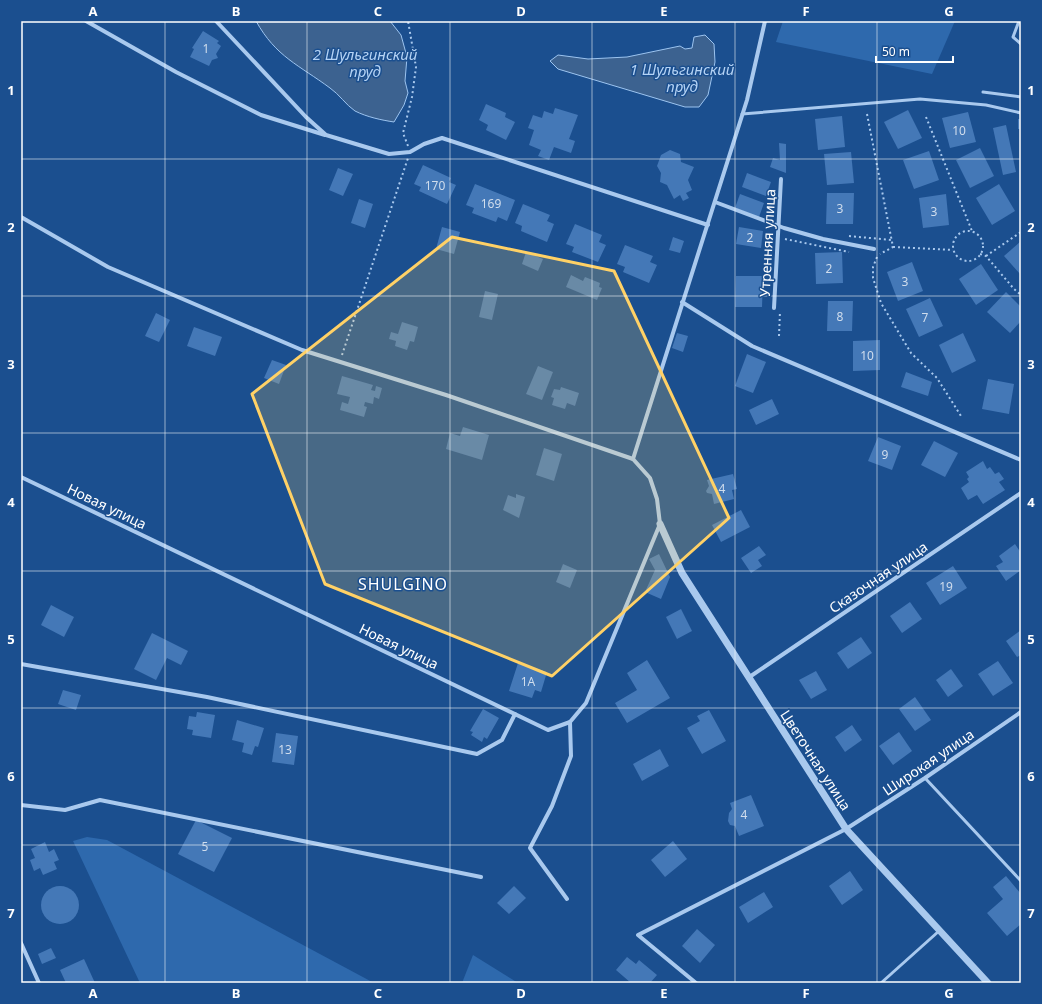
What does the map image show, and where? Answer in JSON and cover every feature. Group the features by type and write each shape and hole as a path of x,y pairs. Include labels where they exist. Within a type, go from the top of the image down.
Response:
{"street":[{"path":"86,21 176,72 261,115 389,154 410,152 424,144 442,138 708,225"},
{"path":"216,21 306,117 326,135"},
{"path":"633,459 747,100 765,21"},
{"name":"Утренняя улица","path":"774,308 781,179"},
{"path":"715,202 784,228 823,239 874,249"},
{"path":"21,217 108,267 302,350 446,395 633,459 650,478 658,499 660,524"},
{"path":"682,302 752,346 1021,460"},
{"name":"Новая улица","path":"21,477 548,730 570,722 586,703 660,524"},
{"name":"Сказочная улица","path":"748,678 1021,493"},
{"name":"Цветочная улица","path":"660,524 682,573 846,829 988,983"},
{"path":"21,664 207,697 477,754 502,740 515,714"},
{"name":"Широкая улица","path":"696,983 638,935 846,829 925,778 1021,712"},
{"path":"567,899 530,848 552,806 571,756 570,722"},
{"path":"21,805 65,810 100,800 481,877"},
{"path":"21,943 39,983"}],"lane":[{"path":"1019,21 1013,37 1021,44"},
{"path":"983,92 1021,97"},
{"path":"742,114 920,99 986,105 1021,112"},
{"path":"925,778 1021,881"},
{"path":"881,983 939,931"}],"path":[{"path":"339,362 410,152 403,132 412,97 416,66 408,21"},
{"path":"867,114 893,247"},
{"path":"926,117 972,231"},
{"path":"783,246 784,228"},
{"path":"964,231 972,231 978,234 982,240 983,248 974,260 965,261 957,257 953,250 953,242 957,235 964,231"},
{"path":"986,256 1021,232"},
{"path":"845,235 891,240"},
{"path":"784,239 854,253"},
{"path":"953,250 893,247 885,250 877,257 873,278 881,303 912,353 937,378 961,416"},
{"path":"980,254 986,256 1014,289 1021,295"},
{"path":"779,336 781,306"}],"highlighted area":[{"path":"452,237 614,271 729,518 552,676 325,584 252,394"}],"shaded area":[{"path":"783,21 955,21 932,74 776,42"},
{"path":"87,837 107,840 374,983 140,983 73,841"},
{"path":"473,955 518,983 462,983"}],"water":[{"name":"2 Шульгинский пруд","path":"256,21 390,21 401,35 407,57 405,81 408,93 404,105 394,122 374,118 355,111 333,90 280,52"},
{"name":"1 Шульгинский пруд","path":"705,35 714,44 715,62 708,95 699,107 685,107 558,69 550,61 558,55 588,59 627,57 680,46 685,49 692,48 694,37"}],"building":[{"path":"203,31 219,41 217,43 221,46 216,54 218,58 212,60 209,66 190,57 194,49 192,48"},
{"path":"486,104 506,113 505,117 515,122 506,140 486,130 488,125 479,120"},
{"path":"555,108 578,115 569,139 575,141 571,153 554,147 549,160 538,156 541,150 529,145 534,130 528,128 533,115 542,118 544,111 553,114"},
{"path":"908,110 922,138 898,149 884,122"},
{"path":"968,112 976,142 950,148 942,118"},
{"path":"842,116 845,147 818,150 815,119"},
{"path":"1018,119 1021,119 1021,129 1018,129"},
{"path":"1006,125 1016,172 1003,175 993,128"},
{"path":"779,143 786,144 786,173 770,167 773,158 780,160"},
{"path":"980,148 994,176 970,188 956,160"},
{"path":"670,150 680,154 681,162 694,167 688,180 692,190 686,193 689,198 683,201 680,195 674,199 667,185 660,182 661,173 657,166 661,155"},
{"path":"929,151 939,180 914,189 903,160"},
{"path":"851,152 854,183 827,185 824,154"},
{"path":"423,165 451,178 449,182 456,185 447,204 419,191 421,187 414,184"},
{"path":"338,168 353,174 343,196 329,190"},
{"path":"747,173 771,182 766,196 742,187"},
{"path":"475,184 515,200 507,221 498,217 496,222 472,213 474,208 466,205"},
{"path":"999,184 1015,211 992,225 976,198"},
{"path":"827,193 854,193 853,224 826,224"},
{"path":"740,194 764,203 759,217 735,208"},
{"path":"946,194 949,225 923,228 919,198"},
{"path":"359,199 373,204 365,228 351,223"},
{"path":"523,204 550,215 547,221 554,224 547,242 521,231 522,226 515,223"},
{"path":"575,224 602,235 599,242 606,245 598,262 572,252 574,247 566,244"},
{"path":"442,227 460,232 454,254 436,249"},
{"path":"739,227 763,231 761,248 736,244"},
{"path":"673,237 684,241 680,253 669,250"},
{"path":"1021,241 1021,275 1004,256"},
{"path":"625,245 653,256 650,262 657,265 649,283 623,272 625,267 617,264"},
{"path":"526,252 543,259 538,271 522,264"},
{"path":"842,252 843,283 816,284 815,253"},
{"path":"912,262 923,291 898,301 887,272"},
{"path":"981,264 998,290 976,305 959,279"},
{"path":"571,275 583,281 585,277 600,283 599,287 602,288 597,300 566,287"},
{"path":"736,276 763,276 762,307 735,307"},
{"path":"485,291 498,294 492,320 479,317"},
{"path":"1006,292 1021,307 1021,321 1010,333 987,312"},
{"path":"930,298 943,326 919,337 906,309"},
{"path":"828,301 853,301 852,331 827,331"},
{"path":"156,313 170,320 159,342 145,336"},
{"path":"402,322 418,327 414,342 410,341 407,350 395,346 396,341 389,339 391,332 398,334"},
{"path":"194,327 222,337 215,356 187,346"},
{"path":"677,333 688,336 683,352 672,348"},
{"path":"963,333 976,361 952,373 939,345"},
{"path":"880,340 880,370 853,371 853,341"},
{"path":"747,354 766,362 753,393 735,386"},
{"path":"272,360 286,365 279,384 264,378"},
{"path":"538,366 553,372 542,400 526,394"},
{"path":"906,372 932,382 928,396 901,387"},
{"path":"342,376 373,385 371,390 375,391 376,386 382,388 379,399 374,397 373,404 365,402 364,406 367,407 364,417 340,410 342,402 348,404 350,397 337,394"},
{"path":"988,379 1014,384 1009,414 982,409"},
{"path":"561,387 579,393 575,406 567,403 565,409 552,405 554,398 551,397 554,389 560,390"},
{"path":"772,399 779,414 756,425 749,410"},
{"path":"463,427 489,435 482,460 446,449 450,433 460,436"},
{"path":"878,437 901,446 892,470 868,461"},
{"path":"934,441 958,453 945,477 921,465"},
{"path":"544,448 562,454 554,481 536,475"},
{"path":"983,461 987,469 990,467 995,474 999,472 1004,479 999,482 1005,490 983,504 977,495 968,500 961,488 969,482 967,479 969,477 966,472"},
{"path":"733,474 737,489 732,490 734,499 714,504 712,494 707,493 706,491 709,486 707,480"},
{"path":"516,494 525,497 519,518 503,510 508,495 516,498"},
{"path":"741,510 750,527 721,542 712,525"},
{"path":"1015,544 1021,553 1021,570 1006,581 996,566 1003,562 999,556"},
{"path":"759,546 766,555 758,560 762,566 751,573 741,558"},
{"path":"659,554 670,577 661,599 645,592 655,570 649,559"},
{"path":"563,564 577,570 570,588 556,582"},
{"path":"953,566 967,588 940,605 926,583"},
{"path":"910,602 922,619 902,633 890,616"},
{"path":"51,605 74,617 64,637 41,625"},
{"path":"681,609 692,631 677,639 666,617"},
{"path":"1021,630 1021,655 1017,657 1006,641"},
{"path":"152,633 188,651 181,665 167,658 156,680 134,669"},
{"path":"861,637 872,653 848,669 837,653"},
{"path":"647,660 670,698 627,723 615,703 637,690 627,673"},
{"path":"998,661 1013,683 993,696 978,674"},
{"path":"518,663 547,672 541,692 535,690 532,698 509,691"},
{"path":"951,669 963,686 948,697 936,680"},
{"path":"816,671 827,690 811,699 799,680"},
{"path":"63,690 81,695 76,710 58,704"},
{"path":"915,697 931,720 915,731 899,709"},
{"path":"483,709 499,718 487,739 484,737 482,742 471,735 473,732 470,731"},
{"path":"709,710 726,741 702,754 687,728 700,721 697,716"},
{"path":"197,712 215,715 211,738 192,735 193,730 187,729 189,716 196,717"},
{"path":"237,720 264,728 258,747 255,746 252,755 242,752 244,743 232,740"},
{"path":"852,725 862,740 845,752 835,737"},
{"path":"899,732 912,751 893,765 879,746"},
{"path":"276,733 298,736 294,765 272,762"},
{"path":"660,749 669,766 642,781 633,764"},
{"path":"751,795 764,826 739,836 735,826 730,825 728,821 729,813 732,809 730,803"},
{"path":"196,820 232,838 214,872 178,854"},
{"path":"673,841 687,859 665,877 651,860"},
{"path":"45,842 49,852 54,849 59,860 54,862 57,869 43,875 40,868 34,871 30,860 35,858 31,849"},
{"path":"850,871 863,890 842,905 829,886"},
{"path":"1006,876 1021,894 1021,924 1007,936 987,913 1003,899 993,887"},
{"path":"56,886 64,886 74,891 78,898 78,912 74,919 64,924 56,924 46,919 44,916 41,909 41,901 46,891 49,889"},
{"path":"514,886 526,898 509,914 497,903"},
{"path":"764,892 773,907 748,923 739,907"},
{"path":"697,929 715,945 700,963 682,946"},
{"path":"51,948 56,958 42,964 38,954"},
{"path":"627,957 636,964 639,960 657,975 650,983 631,983 616,970"},
{"path":"84,959 95,983 66,983 60,970"}],"district":[{"name":"SHULGINO","path":"403,584"}]}
